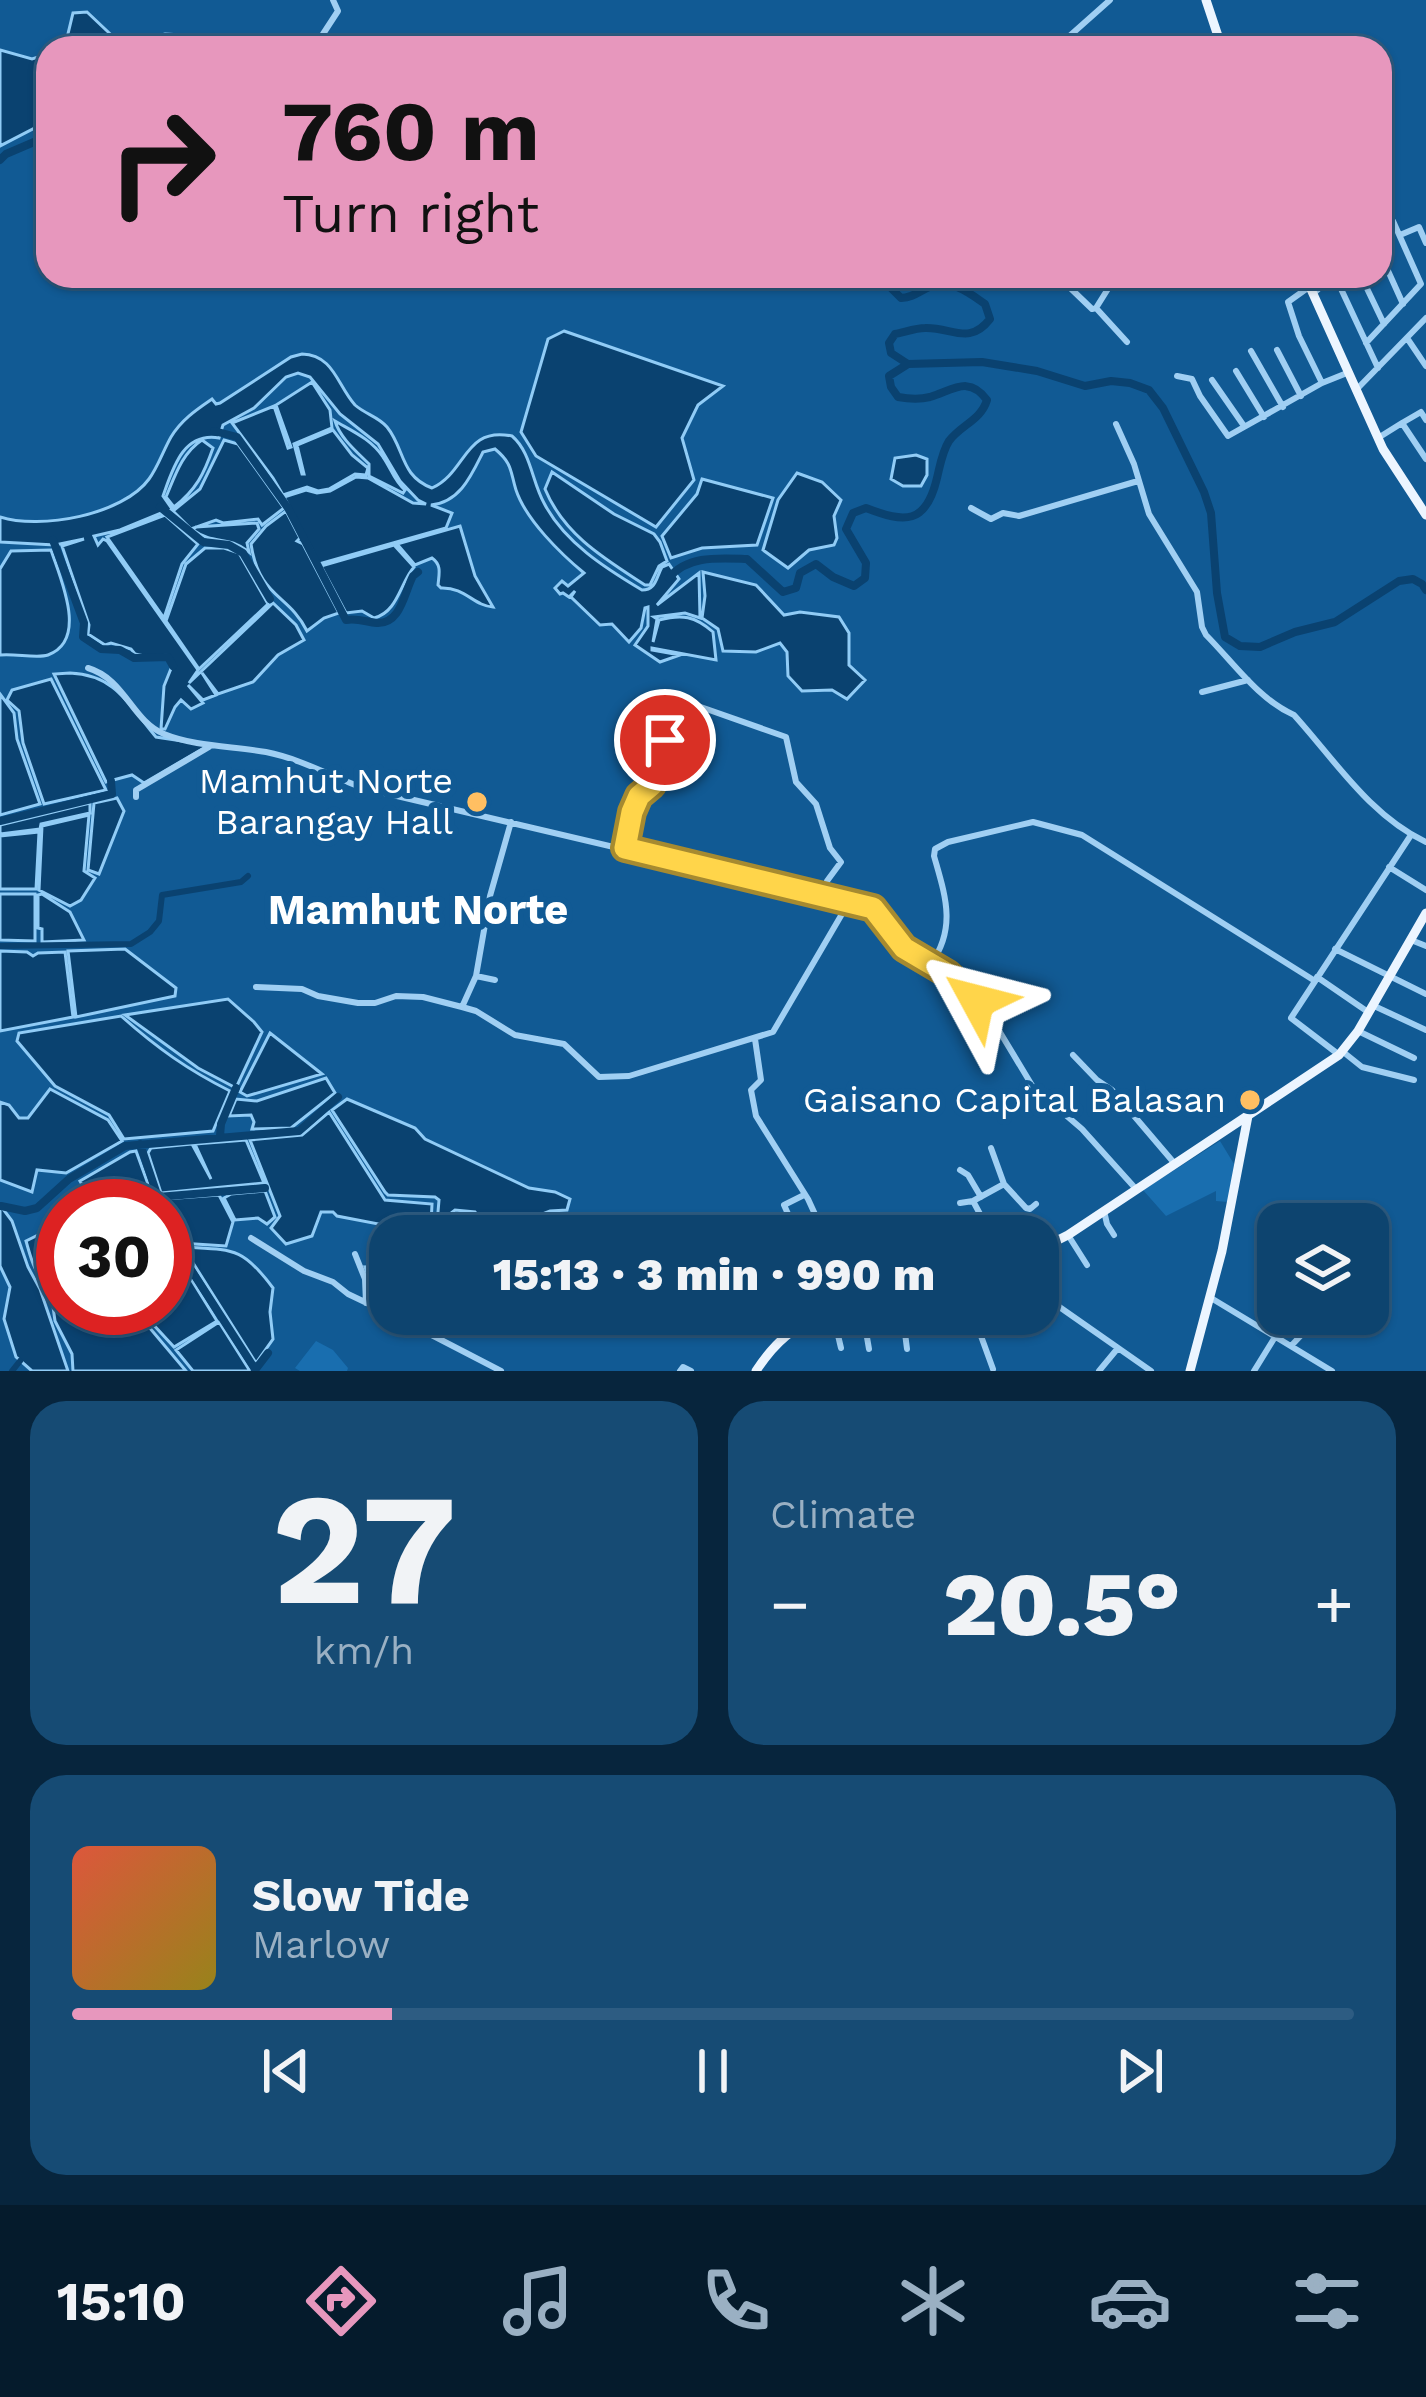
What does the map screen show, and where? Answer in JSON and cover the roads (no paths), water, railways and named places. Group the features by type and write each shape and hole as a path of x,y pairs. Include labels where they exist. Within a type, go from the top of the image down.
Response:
{"main road":[{"path":"1206,0 1218,36"},
{"path":"1310,288 1378,438 1426,515"},
{"path":"1059,1239 1341,1053 1426,913"},
{"path":"1190,1371 1211,1298 1248,1116"},
{"path":"1235,1125 1245,1133"},
{"path":"756,1371 786,1335"}],"street":[{"path":"323,34 338,11 333,0"},
{"path":"1070,36 1110,0"},
{"path":"1366,343 1421,284 1422,270 1392,222"},
{"path":"1400,235 1419,227 1426,243"},
{"path":"1392,280 1403,304"},
{"path":"1070,288 1126,342"},
{"path":"1096,308 1108,288"},
{"path":"1306,288 1288,302 1322,383"},
{"path":"1339,288 1378,368"},
{"path":"1367,288 1384,324"},
{"path":"1356,390 1426,318"},
{"path":"1407,338 1426,366"},
{"path":"1277,350 1301,396"},
{"path":"1251,351 1283,407"},
{"path":"1236,371 1264,417"},
{"path":"1177,376 1192,379 1228,436 1348,373"},
{"path":"1212,380 1245,427"},
{"path":"1378,438 1421,412 1426,420"},
{"path":"1402,423 1426,459"},
{"path":"1116,424 1154,523 1197,592 1202,627 1248,680 1294,715 1358,788 1411,835 1426,842"},
{"path":"971,508 991,519 1003,513 1019,516 1138,481"},
{"path":"88,668 108,678 151,727 172,736 268,753 307,763 363,788 864,904 878,911 904,948 966,989 995,1024 1034,1087 1082,1129 1136,1189"},
{"path":"1202,692 1248,680"},
{"path":"625,848 632,812 639,796 652,785 670,720 695,705 786,737 796,782 816,804 830,848 841,862 823,895"},
{"path":"136,797 136,790 212,745"},
{"path":"462,1007 476,976 490,896 512,822"},
{"path":"930,965 943,946 947,913 935,849 1033,822 1082,835 1316,979 1370,1009 1426,1030"},
{"path":"1411,835 1291,1018 1362,1067 1414,1080"},
{"path":"1389,867 1426,890"},
{"path":"256,987 302,989 358,1003 423,997 462,1007 515,1035 564,1045 607,1079 773,1032 849,902"},
{"path":"1412,940 1426,946"},
{"path":"1335,949 1426,994"},
{"path":"476,976 495,980"},
{"path":"1358,1031 1414,1058"},
{"path":"755,1039 761,1080 751,1090 756,1116 814,1215"},
{"path":"1072,1055 1112,1090 1175,1164"},
{"path":"991,1148 1004,1184 1026,1208 1036,1204"},
{"path":"960,1170 968,1174 981,1215"},
{"path":"960,1203 1004,1184"},
{"path":"789,1215 784,1204 805,1194"},
{"path":"1104,1210 1114,1234"},
{"path":"1068,1234 1087,1265"},
{"path":"251,1238 369,1304"},
{"path":"355,1254 365,1279 366,1303"},
{"path":"1211,1298 1332,1371"},
{"path":"1059,1307 1151,1371"},
{"path":"432,1335 501,1371"},
{"path":"837,1335 841,1348"},
{"path":"867,1335 869,1349"},
{"path":"906,1335 908,1349"},
{"path":"981,1335 993,1369"},
{"path":"1291,1347 1302,1335"},
{"path":"1254,1371 1275,1337"},
{"path":"1099,1371 1118,1348"},
{"path":"680,1371 683,1367 691,1371"}],"waterway":[{"path":"0,160 36,141"},
{"path":"891,288 901,298 927,288"},
{"path":"908,364 891,353 889,343 895,334 925,328 975,332 990,319 985,304 959,288"},
{"path":"669,578 694,562 747,559 783,592 796,588 800,573 816,564 854,586 865,578 866,563 846,529 853,513 866,508 903,517 920,512 932,493 949,441 980,413 987,400 967,386 926,398 898,397 889,376 908,364 982,362 1037,371 1085,386 1111,381 1149,390 1163,408 1204,492 1211,513 1225,637 1240,646 1260,647 1335,622 1399,581 1413,579 1426,590"},
{"path":"214,431 237,437 288,508 346,620 385,622 401,606 418,572"},
{"path":"160,507 203,542 229,545 243,553 270,599"},
{"path":"53,540 84,623 83,637 101,649 120,650 134,658 168,657 173,666"},
{"path":"0,821 112,794 111,781"},
{"path":"0,946 131,944 159,921 162,895 241,882 248,876"},
{"path":"220,1136 236,1088"},
{"path":"1,1206 25,1211 37,1208 69,1179 125,1146 299,1131 338,1097"},
{"path":"140,1144 152,1179"},
{"path":"192,1194 265,1188"},
{"path":"192,1271 255,1369"},
{"path":"255,1370 268,1353"},
{"path":"12,1371 20,1361"}],"place":[{"name":"Mamhut Norte Barangay Hall","path":"477,802"},
{"name":"Gaisano Capital Balasan","path":"1250,1100"}],"district":[{"name":"Mamhut Norte","path":"418,909"}]}
